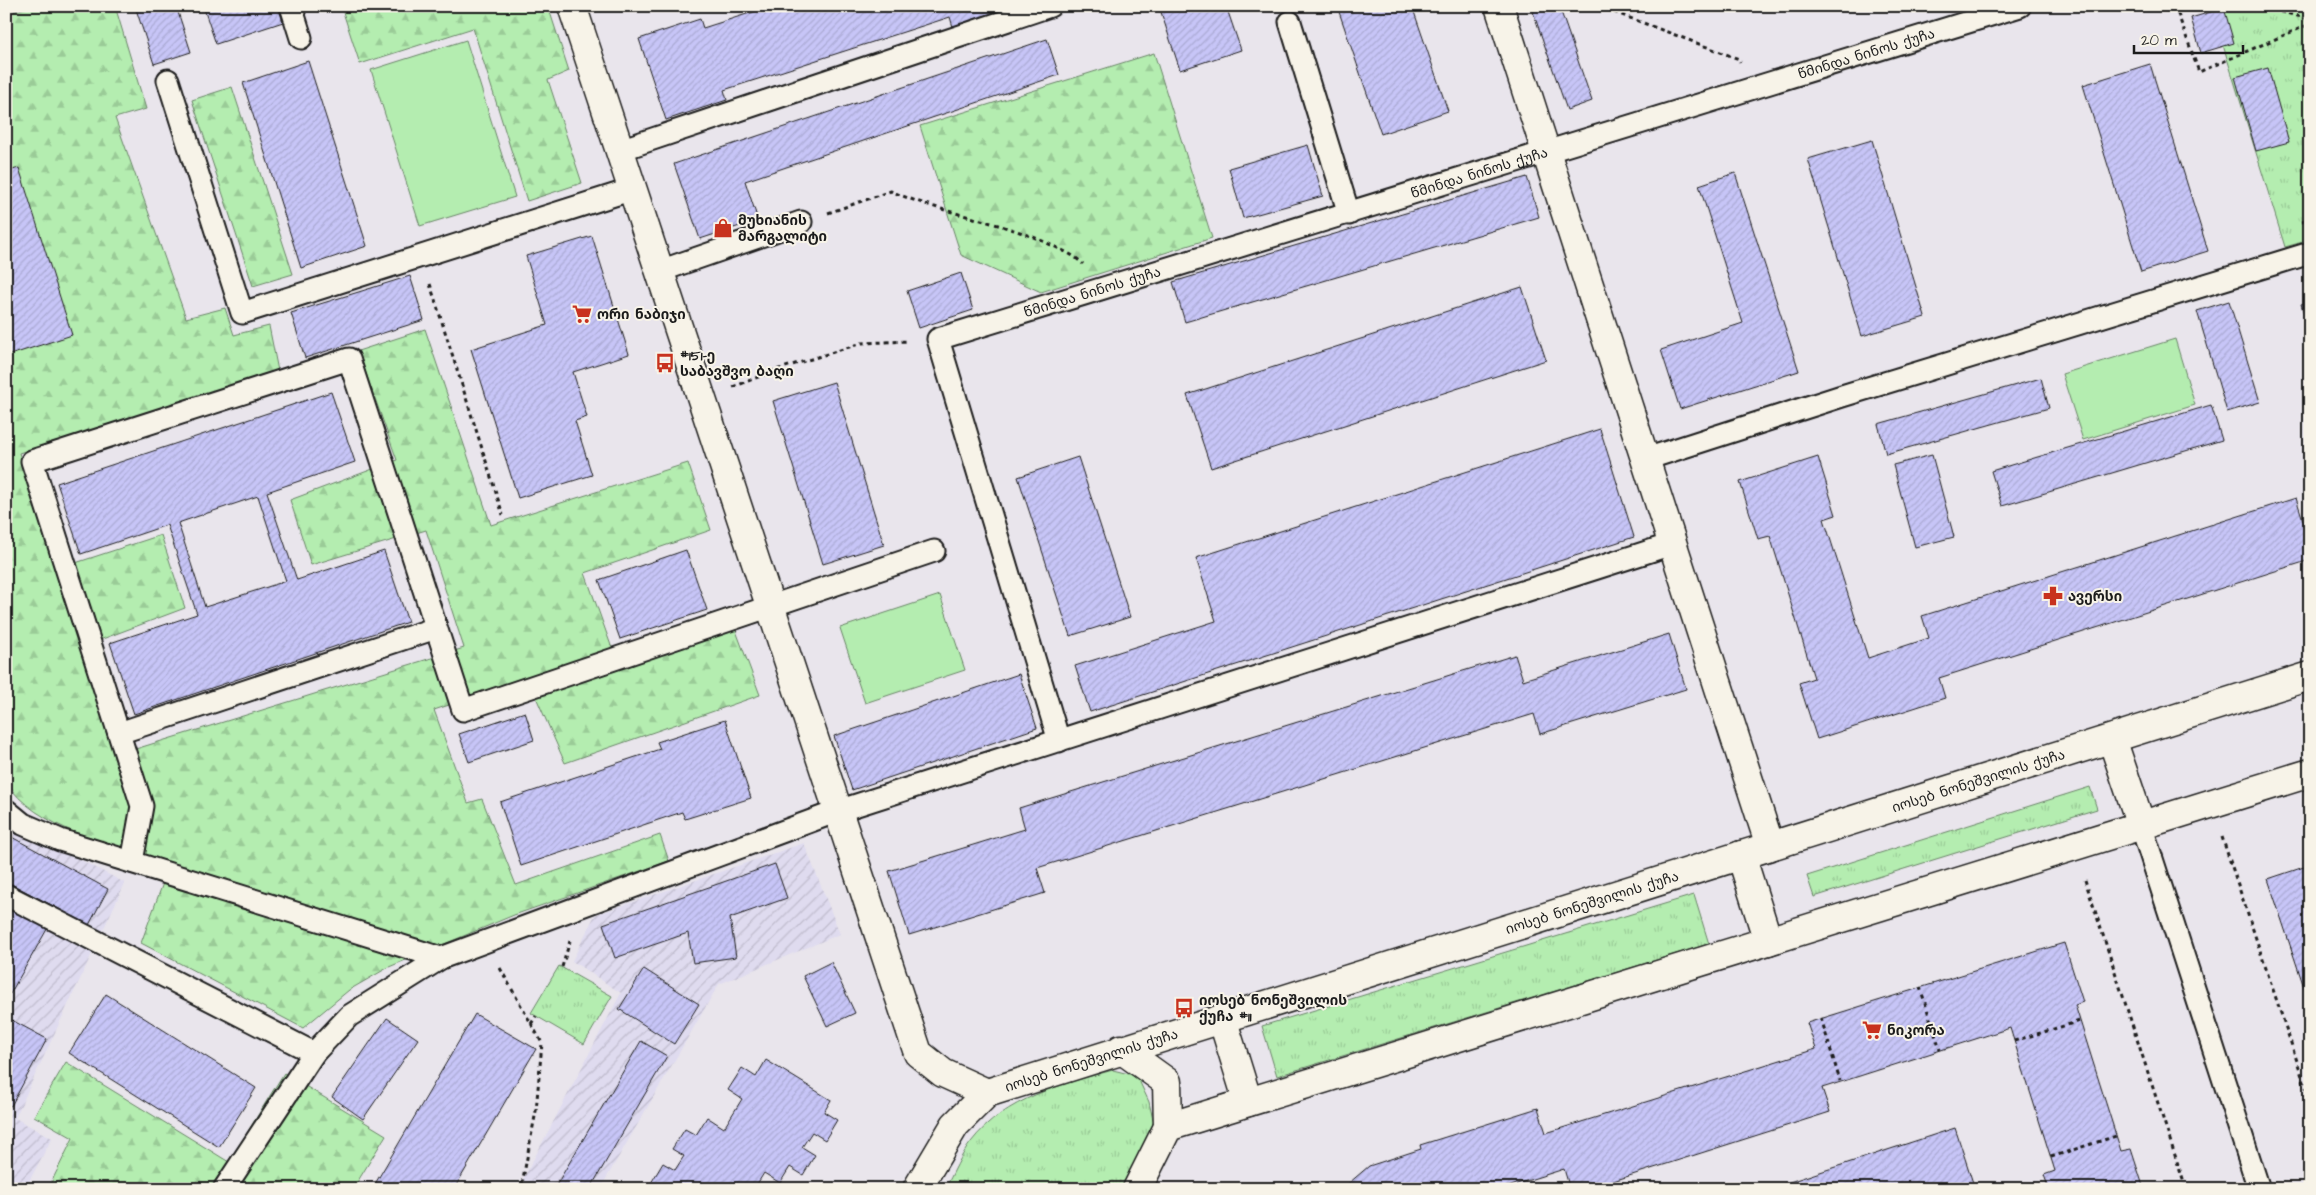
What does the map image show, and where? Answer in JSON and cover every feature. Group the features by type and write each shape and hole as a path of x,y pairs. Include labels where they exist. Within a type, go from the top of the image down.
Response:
{"street":[{"path":"572,6 918,1053 943,1073 987,1093"},
{"path":"1499,6 1770,846"},
{"name":"იოსებ ნონეშვილის ქუჩა","path":"917,1189 954,1124 987,1093 1121,1049 2310,676"},
{"path":"2112,739 2141,825"},
{"path":"1168,1127 2310,773"},
{"path":"1740,855 1768,941"},
{"path":"1222,1018 1248,1102"},
{"path":"1121,1049 1167,1082 1168,1127 1137,1189"}],"lane":[{"path":"291,6 301,38"},
{"path":"620,150 1050,6"},
{"name":"წმინდა ნინოს ქუჩა","path":"938,340 2020,6"},
{"path":"1290,22 1349,214"},
{"path":"168,80 242,313 633,189"},
{"path":"660,271 801,222"},
{"path":"1646,459 1842,396 2310,253"},
{"path":"938,340 1059,741"},
{"path":"132,862 142,806 32,461 349,360 463,710 934,551"},
{"path":"224,1189 314,1053 349,1016 441,958 838,811 1672,544"},
{"path":"119,733 436,628"},
{"path":"6,810 30,827 60,840 441,958"},
{"path":"2141,825 2259,1189"},
{"path":"6,895 314,1053"}],"path":[{"path":"2175,6 2199,72 2310,24"},
{"path":"2257,6 2310,19"},
{"path":"1614,12 1738,59 1751,90"},
{"path":"801,222 891,190 911,200 1027,233 1076,257 1107,287"},
{"path":"422,256 502,515"},
{"path":"702,399 773,371 862,343 938,340"},
{"path":"2222,837 2310,1100"},
{"path":"2085,880 2186,1189"},
{"path":"485,941 542,1043 536,1111 521,1189"},
{"path":"1920,987 1940,1050"},
{"path":"531,1024 536,1016"},
{"path":"1821,1018 1840,1081"},
{"path":"2014,1041 2080,1021"},
{"path":"2051,1157 2116,1136"}],"shaded area":[{"path":"6,821 125,883 15,1118 52,1138 25,1189 6,1189"},
{"path":"804,843 840,934 719,984 600,1189 518,1189 621,993 572,961 595,915"}],"green space":[{"path":"32,6 115,6 146,109 115,118 186,318 225,308 234,335 269,326 278,371 19,453 57,569 161,535 185,608 81,647 116,755 464,648 426,530 311,565 290,500 397,460 358,351 425,329 491,525 688,463 711,530 585,573 619,668 735,628 760,695 565,763 528,679 434,710 468,803 482,799 516,885 660,835 669,861 514,915 389,967 349,990 303,1028 141,943 170,864 104,844 57,824 36,812 19,797 6,781 6,14"},
{"path":"341,6 548,6 569,71 548,80 582,183 527,201 473,28 360,64"},
{"path":"2211,6 2310,6 2310,240 2285,247"},
{"path":"466,40 515,197 420,226 371,70"},
{"path":"1154,53 1212,238 1041,292 961,255 920,126"},
{"path":"232,87 293,274 253,286 192,100"},
{"path":"2175,339 2195,405 2083,440 2062,374"},
{"path":"940,595 965,670 865,703 840,628"},
{"path":"2090,787 2097,809 1814,897 1807,876"},
{"path":"1694,895 1709,944 1277,1076 1262,1026"},
{"path":"559,966 612,996 584,1044 531,1013"},
{"path":"66,1062 229,1162 284,1073 386,1135 353,1189 48,1189 73,1138 34,1116"},
{"path":"1113,1070 1137,1076 1149,1102 1155,1129 1127,1189 945,1189 971,1142 1000,1114 1055,1087"}],"building":[{"path":"135,6 176,6 191,52 154,64"},
{"path":"203,6 278,6 283,22 216,44"},
{"path":"772,6 1010,6 1011,9 953,27 950,17 724,90 727,100 666,120 639,39 700,19 703,28"},
{"path":"1159,6 1226,6 1241,50 1180,70"},
{"path":"1337,6 1412,6 1448,111 1381,134"},
{"path":"1531,6 1559,6 1592,101 1567,110"},
{"path":"2224,8 2234,43 2201,53 2191,18"},
{"path":"1047,39 1059,75 745,181 758,220 700,239 674,164"},
{"path":"308,61 367,246 301,268 243,83"},
{"path":"2150,64 2208,251 2141,272 2083,85"},
{"path":"2268,68 2289,142 2256,151 2235,77"},
{"path":"1872,140 1925,317 1862,336 1808,159"},
{"path":"1308,145 1323,196 1243,218 1229,168"},
{"path":"19,168 72,335 10,355 6,343 6,172"},
{"path":"1735,173 1799,371 1680,409 1661,350 1743,323 1699,185"},
{"path":"1527,177 1539,217 1185,322 1173,282"},
{"path":"592,236 629,354 573,372 587,417 575,421 592,475 518,498 471,349 547,325 526,256"},
{"path":"961,273 973,310 919,328 907,291"},
{"path":"410,276 424,320 305,358 291,313"},
{"path":"1522,287 1546,360 1211,468 1187,395"},
{"path":"2229,301 2260,402 2227,412 2197,311"},
{"path":"2310,302 2310,333 2301,304"},
{"path":"2041,378 2049,408 1886,454 1878,424"},
{"path":"834,382 884,545 823,564 773,401"},
{"path":"331,392 355,462 267,492 297,580 384,551 408,622 134,714 110,643 197,614 167,525 81,554 57,483","holes":["258,496 286,581 205,607 178,523"]},
{"path":"2211,405 2222,440 2002,506 1991,471"},
{"path":"1600,429 1634,537 1090,712 1075,666 1216,621 1196,558"},
{"path":"1932,455 1954,537 1915,547 1893,465"},
{"path":"1078,457 1130,617 1070,636 1018,477"},
{"path":"1818,457 1836,515 1824,519 1868,658 1929,638 1922,616 2296,498 2304,523 2310,521 2310,560 1939,678 1945,698 1817,739 1799,683 1814,678 1770,536 1758,539 1740,482"},
{"path":"686,550 707,610 620,639 599,580"},
{"path":"1669,634 1686,689 1540,734 1534,714 1037,868 1045,893 909,935 889,871 1025,829 1019,808 1515,655 1523,680"},
{"path":"1019,674 1037,728 852,790 834,736"},
{"path":"525,712 534,740 469,762 459,734"},
{"path":"725,720 751,798 685,819 682,812 521,866 500,802 660,749 657,742"},
{"path":"6,834 108,889 89,925 6,881"},
{"path":"775,864 787,898 730,918 736,957 693,963 688,933 615,958 603,924"},
{"path":"2310,865 2310,1005 2268,879"},
{"path":"6,900 50,924 10,994 6,992"},
{"path":"2064,943 2083,1002 2075,1005 2121,1151 2131,1149 2144,1189 2049,1189 2044,1175 2055,1171 2010,1028 1822,1088 1830,1112 1588,1189 1570,1189 1564,1169 1501,1189 1342,1189 1369,1166 1421,1149 1420,1145 1538,1108 1546,1133 1816,1049 1807,1023"},
{"path":"831,962 855,1013 827,1026 803,976"},
{"path":"644,969 699,1004 674,1044 619,1009"},
{"path":"106,994 256,1088 219,1147 69,1053"},
{"path":"475,1014 536,1049 454,1189 372,1189"},
{"path":"6,1017 47,1039 11,1106 6,1104"},
{"path":"387,1018 418,1039 363,1119 332,1097"},
{"path":"641,1041 667,1056 590,1189 554,1189"},
{"path":"766,1060 831,1100 824,1112 837,1120 825,1140 812,1132 802,1147 815,1155 803,1175 790,1167 780,1183 764,1173 754,1189 662,1189 651,1183 663,1163 675,1170 684,1156 672,1149 685,1129 696,1135 707,1117 724,1128 742,1099 728,1090 742,1068 756,1077"},
{"path":"1955,1128 1975,1189 1924,1189 1923,1186 1914,1189 1768,1189"}],"place":[{"name":"მუხიანის მარგალიტი","path":"723,228"},
{"name":"ორი ნაბიჯი","path":"582,314"},
{"name":"#151-ე საბავშვო ბაღი","path":"665,363"},
{"name":"ავერსი","path":"2053,596"},
{"name":"იოსებ ნონეშვილის ქუჩა #11","path":"1184,1008"},
{"name":"ნიკორა","path":"1872,1030"}]}
